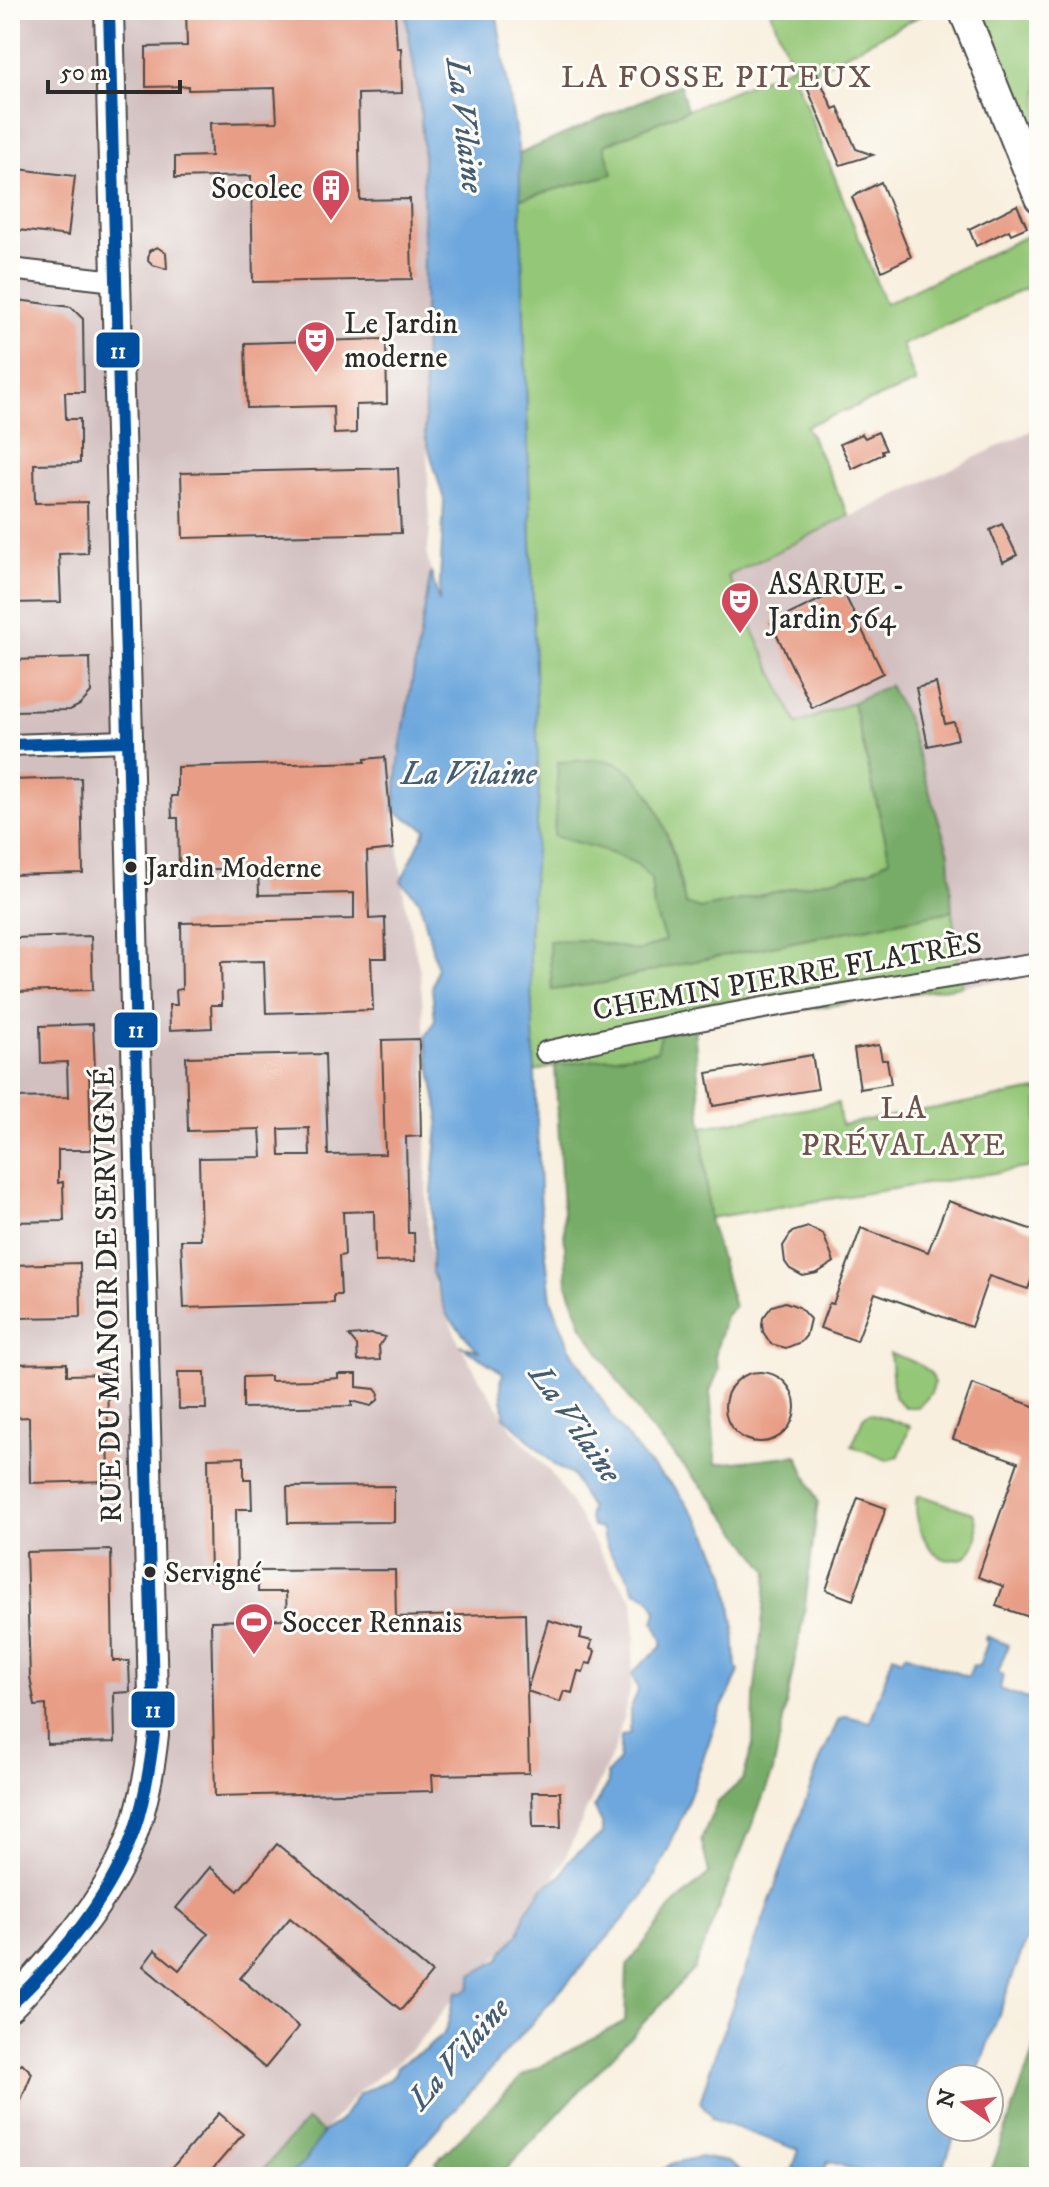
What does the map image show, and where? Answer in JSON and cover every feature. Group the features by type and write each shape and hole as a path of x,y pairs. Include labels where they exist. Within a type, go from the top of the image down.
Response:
{"street":[{"name":"RUE DU MANOIR DE SERVIGNÉ","path":"10,2006 68,1942 102,1896 128,1851 149,1780 154,1734 109,10"},
{"path":"963,10 1039,198"},
{"path":"10,269 115,281"},
{"path":"10,745 126,741"},
{"name":"CHEMIN PIERRE FLATRÈS","path":"546,1052 687,1020 1039,963"}],"shaded area":[{"path":"10,10 404,10 420,105 428,185 424,369 430,530 427,556 431,572 410,732 398,753 394,811 405,904 420,971 425,1038 427,1224 432,1272 434,1285 460,1345 481,1381 513,1431 548,1469 564,1492 609,1567 633,1600 635,1639 630,1692 615,1748 563,1862 529,1920 476,1982 455,1996 420,2041 400,2060 358,2092 322,2133 307,2120 256,2177 10,2177"},
{"path":"1039,427 1039,975 962,986 949,884 949,853 906,717 889,686 797,724 728,575"}],"green space":[{"path":"770,10 931,10 796,80 885,304 1037,231 1039,282 902,345 916,383 806,426 849,516 728,576 797,724 853,702 890,859 869,871 700,909 685,904 668,837 635,776 600,849 637,864 651,879 654,909 665,941 639,951 585,940 550,941 552,989 604,983 680,964 952,911 962,986 694,1026 657,1051 534,1072 529,937 535,665 520,199 612,174 604,145 792,66"},
{"path":"978,10 1039,10 1038,163"},
{"path":"680,84 687,110 604,145 613,174 520,199 519,154"},
{"path":"889,685 906,717 949,853 952,911 680,964 604,983 552,990 549,941 585,940 639,951 665,941 654,909 651,879 637,864 554,836 558,762 608,761 626,769 641,782 662,821 685,904 700,909 869,871 890,859 853,702"},
{"path":"694,1026 709,1218 734,1307 725,1316 715,1356 719,1370 710,1391 716,1464 797,1455 818,1502 804,1614 773,1772 694,1969 499,2177 452,2177 436,2162 522,2076 625,2021 627,1966 671,1908 709,1873 701,1839 717,1803 743,1779 753,1744 754,1697 768,1571 714,1500 646,1424 582,1326 567,1284 555,1066 657,1051 661,1034"},
{"path":"1037,1090 1039,1166 709,1218 702,1127 838,1103 841,1125"},
{"path":"890,1353 921,1366 933,1378 934,1386 929,1396 918,1407 905,1407 894,1397"},
{"path":"869,1413 910,1426 899,1456 887,1460 852,1446 863,1418"},
{"path":"920,1495 973,1513 977,1537 964,1558 945,1559 931,1549 917,1514 917,1497"},
{"path":"1039,2035 1039,2177 989,2177 1001,2143 1005,2143 1005,2132"},
{"path":"307,2120 323,2132 305,2162 286,2177 256,2177"}],"water":[{"name":"La Vilaine","path":"405,10 496,10 519,154 539,794 529,937 541,1212 551,1299 570,1348 616,1423 648,1463 676,1489 708,1534 726,1574 734,1623 736,1667 739,1671 718,1716 675,1834 641,1900 395,2177 286,2177 305,2162 323,2132 340,2121 359,2094 389,2080 397,2066 426,2050 441,2036 457,1992 462,1993 469,1988 472,1975 499,1960 519,1934 525,1913 544,1887 562,1875 568,1861 602,1834 602,1823 594,1807 608,1784 607,1774 619,1760 621,1736 630,1733 630,1710 638,1690 632,1674 662,1646 654,1622 657,1612 653,1604 635,1591 606,1545 601,1529 593,1527 589,1518 590,1508 572,1475 557,1467 504,1416 503,1373 460,1345 478,1351 447,1315 432,1272 432,1193 439,1114 425,1038 435,1020 432,988 437,968 420,901 401,881 426,829 394,811 400,750 431,572 439,602 444,500 425,436 423,146 420,105"},
{"path":"986,1636 1008,1645 998,1673 1003,1676 1000,1689 1039,1703 1039,1905 981,2063 925,2063 925,2143 952,2143 940,2177 876,2177 828,2161 822,2177 790,2177 799,2150 711,2119 712,2116 700,2102 821,1758 839,1719 847,1716 870,1722 893,1655 902,1659 905,1654 968,1677 973,1665 979,1666 988,1641 985,1640"},
{"path":"700,2157 727,2162 750,2177 652,2177 673,2163"}],"building":[{"path":"186,10 395,12 397,48 401,48 402,93 358,94 360,200 410,199 412,279 253,282 251,176 175,178 175,157 211,156 210,123 277,122 275,88 188,90 188,86 146,87 146,47 187,46"},
{"path":"816,71 833,109 838,107 856,149 873,155 840,165 803,78"},
{"path":"10,168 75,176 68,236 10,229"},
{"path":"881,182 911,257 882,271 852,197"},
{"path":"1017,205 1027,227 1011,234 1009,230 976,246 969,229"},
{"path":"157,247 166,253 167,269 148,260 149,251"},
{"path":"17,300 71,307 83,319 84,392 65,392 66,419 80,419 80,463 34,464 35,503 87,502 88,553 59,554 61,602 10,603 10,355"},
{"name":"Le Jardin moderne","path":"386,339 387,404 356,405 356,433 334,434 333,406 247,408 245,343"},
{"path":"878,432 886,450 852,469 840,444 862,434 865,438"},
{"path":"398,468 401,533 183,538 181,473"},
{"path":"1002,524 1017,555 1003,562 990,530"},
{"path":"842,589 883,673 812,708 771,623"},
{"path":"90,658 91,693 80,705 70,710 10,711 10,660"},
{"path":"936,683 945,724 954,722 958,739 928,746 916,688"},
{"path":"385,757 393,849 367,852 369,919 385,918 386,958 371,958 373,1010 266,1013 264,961 221,962 222,1005 211,1005 212,1028 170,1030 169,1005 177,1005 176,990 182,989 181,923 354,919 354,893 259,895 258,868 179,870 178,818 172,818 171,796 177,796 177,767 365,762 365,759"},
{"path":"81,778 83,873 10,875 10,780"},
{"path":"91,936 93,990 13,992 11,938"},
{"path":"93,1024 95,1070 89,1070 91,1150 58,1150 58,1183 63,1182 64,1221 10,1222 10,1098 68,1097 67,1062 41,1063 40,1026"},
{"path":"419,1039 421,1136 406,1137 408,1233 414,1233 415,1261 375,1262 374,1211 343,1212 345,1255 339,1256 341,1295 334,1295 334,1303 184,1308 181,1240 201,1240 199,1158 262,1157 260,1129 188,1131 186,1057 325,1054 328,1155 385,1154 382,1040","holes":["309,1128 310,1156 280,1156 279,1129"]},
{"path":"879,1045 882,1060 887,1060 891,1084 860,1089 854,1049"},
{"path":"812,1055 818,1089 713,1106 707,1073"},
{"path":"948,1201 1039,1232 1039,1259 1028,1289 989,1276 971,1327 875,1293 857,1341 820,1328 829,1303 833,1304 861,1228 928,1252"},
{"path":"808,1227 823,1234 834,1262 817,1273 803,1276 790,1269 785,1262 783,1246 792,1232"},
{"path":"80,1263 81,1317 10,1318 12,1265"},
{"path":"785,1302 799,1307 810,1319 806,1336 801,1342 786,1348 771,1344 762,1325 772,1306"},
{"path":"372,1334 385,1337 379,1346 380,1360 358,1361 357,1346 349,1336"},
{"path":"67,1363 67,1375 107,1374 109,1481 30,1483 29,1417 10,1418 10,1364"},
{"path":"178,1372 205,1372 206,1409 179,1409"},
{"path":"760,1372 785,1382 795,1407 785,1432 760,1442 735,1432 725,1407 735,1382"},
{"path":"338,1374 357,1374 357,1387 375,1389 379,1394 378,1400 371,1406 352,1401 352,1406 243,1408 243,1377 270,1376 270,1381 315,1380 338,1378"},
{"path":"972,1384 1039,1408 1039,1620 996,1606 1003,1586 978,1577 1018,1462 953,1439"},
{"path":"244,1457 244,1479 251,1479 252,1509 236,1509 237,1580 210,1580 208,1458"},
{"path":"394,1486 394,1522 288,1523 287,1487"},
{"path":"858,1498 886,1508 853,1600 826,1590"},
{"path":"111,1550 113,1661 129,1661 130,1692 114,1693 115,1742 47,1744 46,1705 35,1706 30,1677 26,1552"},
{"path":"395,1570 396,1617 525,1613 529,1773 432,1775 433,1791 215,1796 211,1621 287,1619 286,1592 258,1592 258,1571"},
{"path":"548,1620 582,1630 580,1638 592,1641 590,1649 595,1651 591,1664 586,1663 583,1672 578,1671 572,1693 564,1691 560,1702 527,1691"},
{"path":"532,1792 560,1792 561,1827 533,1827"},
{"path":"277,1844 432,1973 401,2010 290,1918 240,1978 299,2027 265,2068 143,1966 155,1950 179,1970 208,1934 176,1908 210,1867 238,1891"},
{"path":"22,2063 32,2073 10,2127 10,2074"},
{"path":"219,2113 243,2134 206,2177 164,2177"}],"transit line":[{"name":"11","path":"10,2006 65,1947 112,1880 138,1819 154,1734 109,10"},
{"name":"11","path":"10,745 126,741"}],"place":[{"name":"Socolec","path":"331,222"},
{"name":"Le Jardin moderne","path":"316,374"},
{"name":"ASARUE - Jardin 564","path":"740,635"},
{"name":"Jardin Moderne","path":"131,867"},
{"name":"Servigné","path":"150,1572"},
{"name":"Soccer Rennais","path":"254,1656"}],"district":[{"name":"LA FOSSE PITEUX","path":"717,76"},
{"name":"LA PRÉVALAYE","path":"904,1126"}]}
